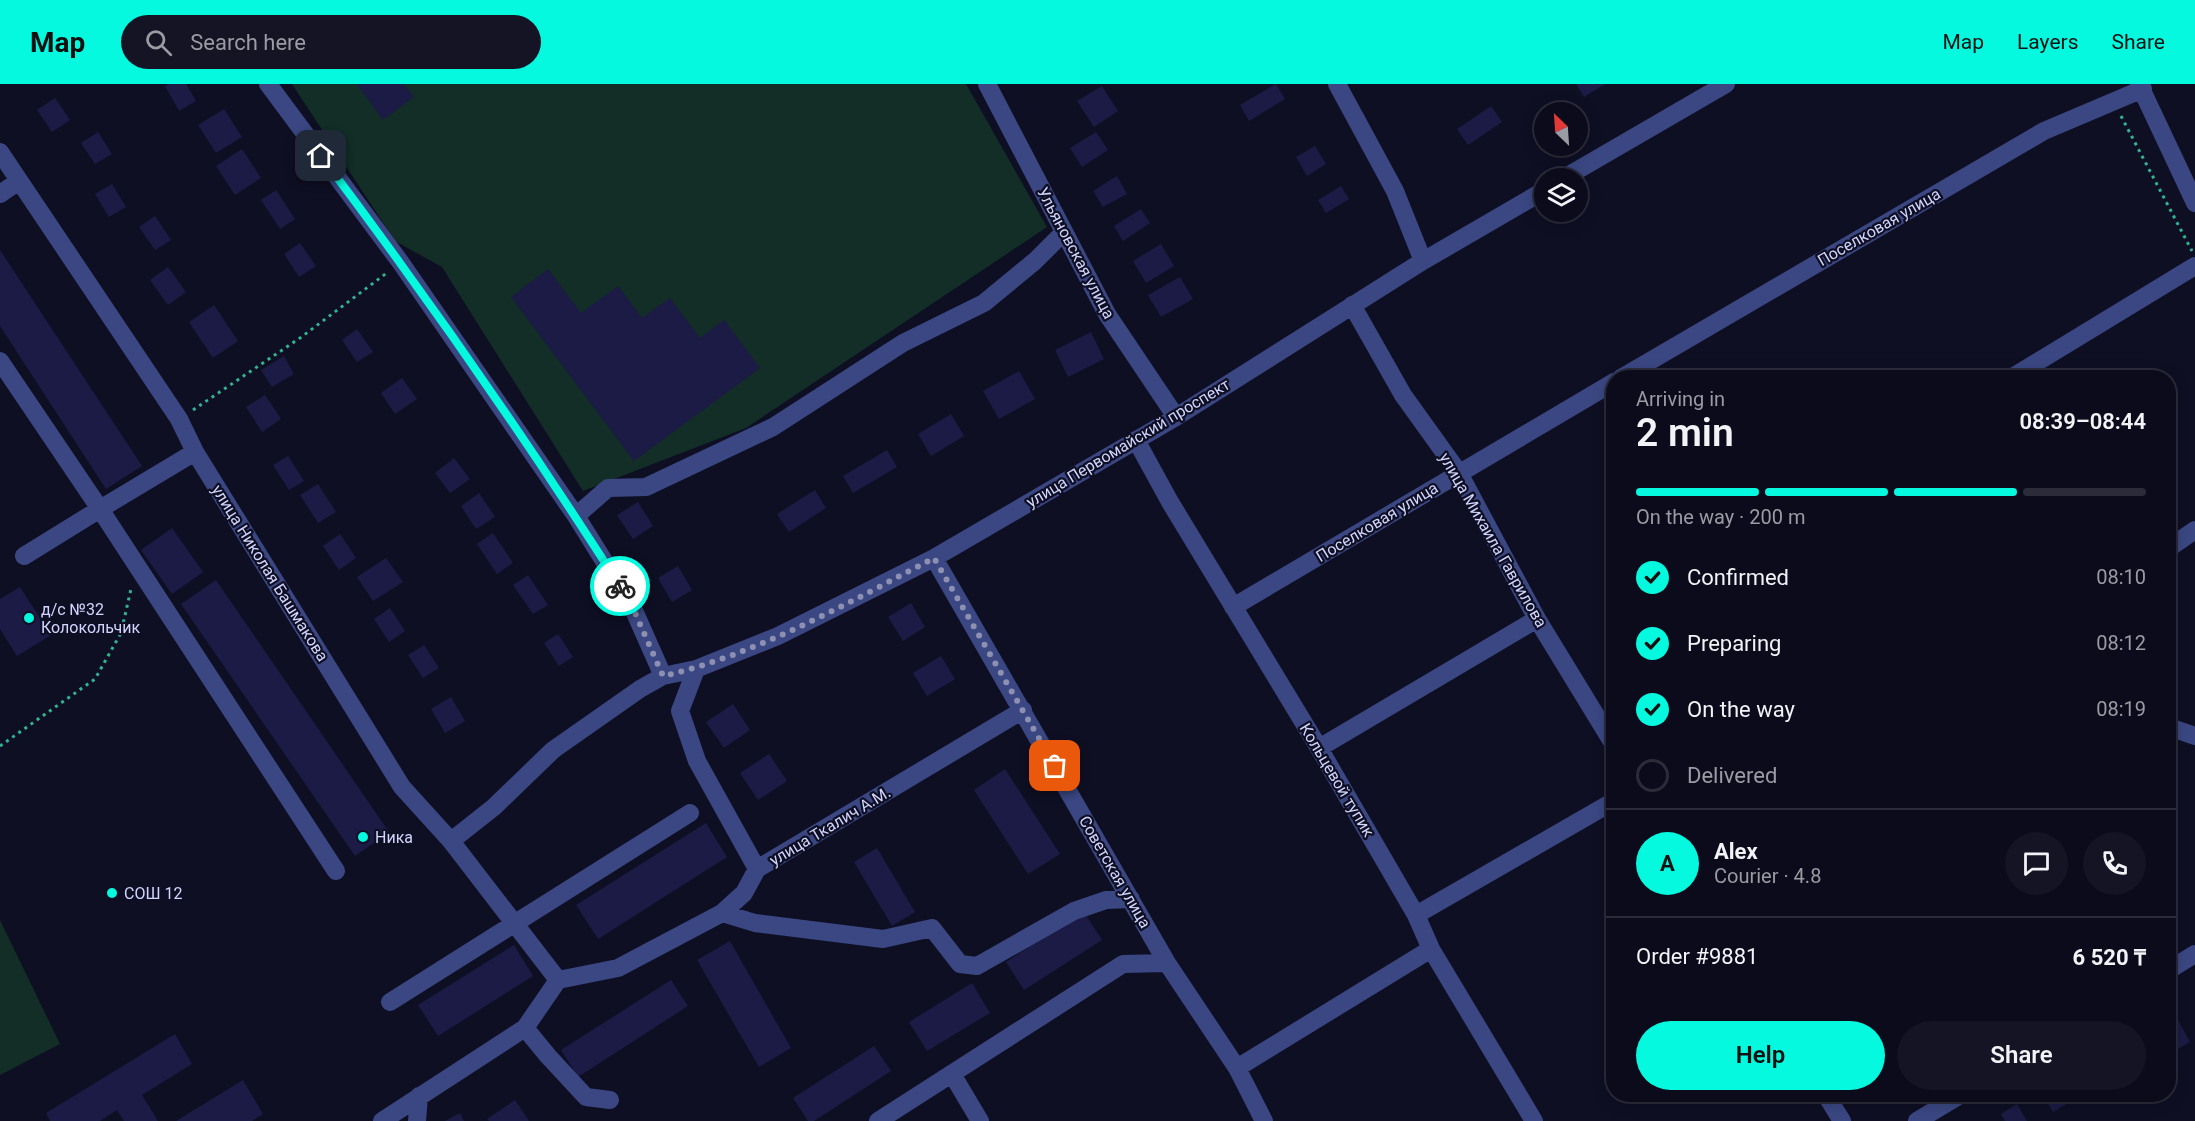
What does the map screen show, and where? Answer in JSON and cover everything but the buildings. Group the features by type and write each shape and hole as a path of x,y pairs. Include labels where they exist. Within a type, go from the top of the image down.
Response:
{"street":[{"path":"268,84 401,263 576,516 632,606 663,676"},
{"name":"Ульяновская улица","path":"987,84 1107,314 1176,417"},
{"path":"1337,84 1395,191 1423,261"},
{"path":"1580,168 1703,91 1726,84"},
{"path":"2141,87 2195,203"},
{"name":"Поселковая улица","path":"1635,370 2044,131 2141,87"},
{"name":"улица Николая Башмакова","path":"0,152 179,419 195,452 402,787 451,841 558,980"},
{"path":"0,194 19,181"},
{"name":"улица Первомайский проспект","path":"451,841 495,807 553,750 640,689 663,676 696,669 778,636 934,558 1176,417 1423,261 1534,196"},
{"path":"576,516 608,489 646,487 773,427 903,344 984,303 1035,261 1064,232"},
{"path":"2024,370 2195,266"},
{"name":"улица Михаила Гаврилова","path":"1352,305 1403,394 1459,473 1537,619 1606,732"},
{"path":"0,361 137,565 336,871"},
{"name":"Поселковая улица","path":"1233,607 1606,387"},
{"name":"Кольцевой тупик","path":"1136,440 1170,502 1319,748 1416,915 1431,949 1534,1121"},
{"path":"24,556 195,452"},
{"path":"2176,543 2195,530"},
{"name":"Советская улица","path":"934,558 1167,963 1237,1068 1264,1121"},
{"path":"1319,748 1537,619"},
{"path":"696,669 680,711 697,760 757,869"},
{"name":"улица Ткалич А.М.","path":"558,980 618,968 722,913 744,893 757,869 1023,710"},
{"path":"2176,729 2195,735"},
{"path":"1416,915 1606,806"},
{"path":"390,1002 690,813"},
{"path":"722,913 755,922 883,939 932,928 960,964 977,966 1074,911 1106,900 1131,899"},
{"path":"1237,1068 1431,949"},
{"path":"2176,966 2195,954"},
{"path":"878,1121 1123,964 1167,963"},
{"path":"382,1121 525,1028 558,980"},
{"path":"525,1028 586,1097 610,1100"},
{"path":"952,1074 980,1121"},
{"path":"417,1121 419,1096"},
{"path":"1830,1102 1842,1121"},
{"path":"1917,1121 1948,1102"}],"path":[{"path":"2113,101 2195,258"},
{"path":"179,419 300,338 401,263"},
{"path":"0,746 95,679 121,633 137,565"}],"green space":[{"path":"292,84 966,84 1047,227 746,428 583,491 442,267 395,241"},
{"path":"0,920 60,1044 0,1075"}],"way so far":[{"path":"620,586 632,606 663,676 696,669 778,636 934,558 1055,766"}],"place":[{"name":"д/с №32 Колокольчик","path":"29,618"},
{"name":"Ника","path":"363,837"},
{"name":"СОШ 12","path":"112,893"}],"route":[{"path":"321,156 401,263 576,516 620,586"}]}
